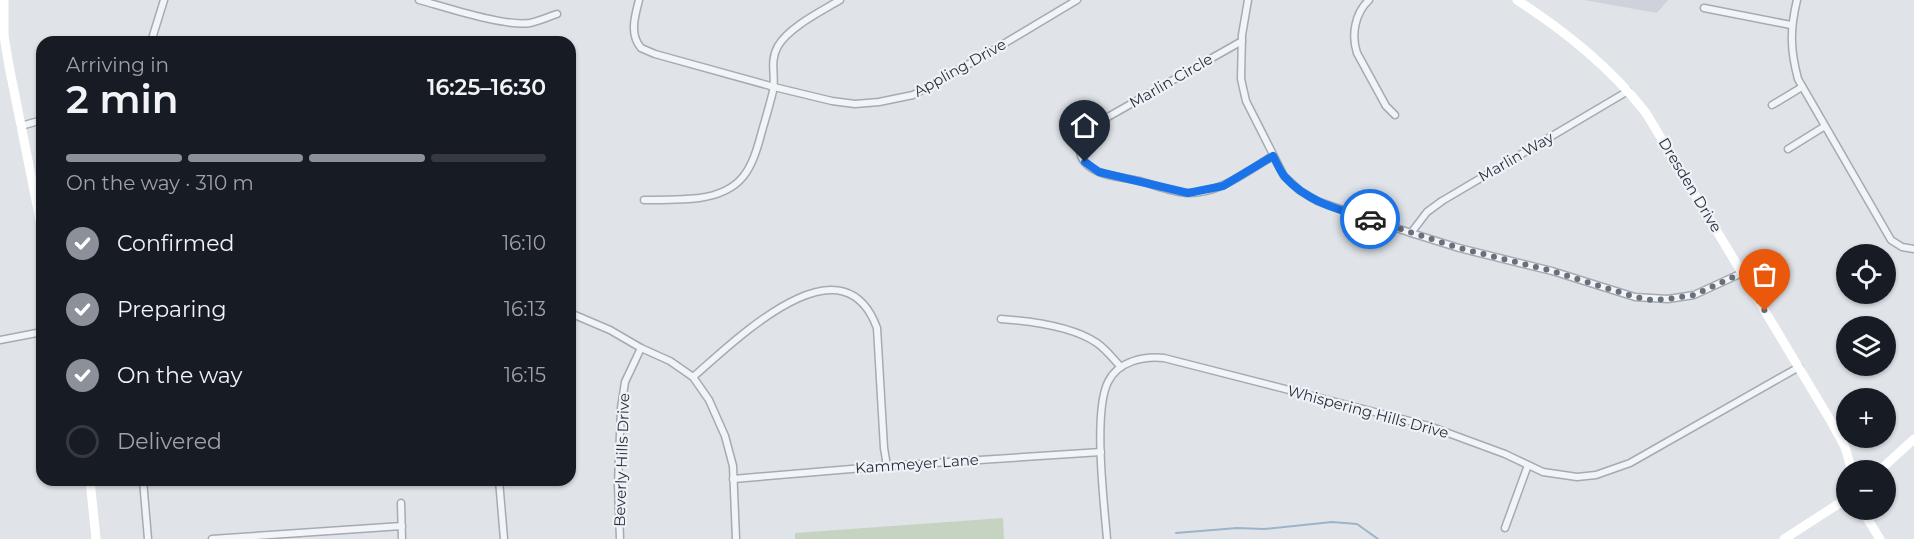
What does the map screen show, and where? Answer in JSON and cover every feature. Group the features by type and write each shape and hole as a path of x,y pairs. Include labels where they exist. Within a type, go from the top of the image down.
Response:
{"street":[{"path":"4,0 4,36 36,200"},
{"path":"153,36 164,0"},
{"path":"419,0 519,24 531,23 557,14"},
{"name":"Appling Drive","path":"639,0 634,20 638,44 641,48 655,54 774,87 855,104 913,95 1077,0"},
{"path":"644,201 700,198 735,185 747,174 754,161 774,87 773,58 778,45 799,26 840,0"},
{"path":"1248,0 1242,41 1241,79 1246,101 1284,176 1299,190 1317,201 1411,233 1652,300 1694,295 1742,273"},
{"path":"1369,0 1359,11 1354,46 1386,106 1395,115"},
{"name":"Dresden Drive","path":"1517,0 1568,35 1628,91 1646,113 1799,367 1845,447 1849,460"},
{"path":"1797,0 1791,25 1795,67 1802,87 1891,240 1902,248 1914,249"},
{"path":"1704,8 1791,25"},
{"name":"Marlin Circle","path":"1242,41 1099,122 1082,138 1081,153 1085,162 1099,172 1188,193 1223,186 1273,156"},
{"path":"1772,105 1802,87"},
{"name":"Marlin Way","path":"1411,233 1427,212 1442,201 1628,91"},
{"path":"21,126 36,122"},
{"path":"1788,148 1825,126"},
{"path":"693,377 751,327 780,308 825,289 851,295 872,314 877,328 887,466"},
{"path":"576,316 670,361 693,377 709,400 733,466 736,539"},
{"path":"1001,319 1031,321 1076,334 1096,342 1121,367 1108,382 1104,394 1101,452 1107,539"},
{"path":"0,340 36,333"},
{"name":"Beverly Hills Drive","path":"620,539 618,485 621,408 625,382 641,348"},
{"name":"Whispering Hills Drive","path":"1121,367 1148,357 1164,358 1429,426 1505,453 1543,472 1561,476 1596,475 1630,463 1799,367"},
{"path":"1891,460 1914,439"},
{"name":"Kammeyer Lane","path":"733,479 1101,452"},
{"path":"1505,528 1528,465"},
{"path":"91,486 96,539"},
{"path":"144,486 148,539"},
{"path":"500,486 504,539"},
{"path":"401,503 402,539"},
{"path":"1784,539 1836,505"},
{"path":"1868,520 1880,539"},
{"path":"212,539 402,526"}],"shaded area":[{"path":"1584,0 1668,0 1657,13"}],"green space":[{"path":"1003,518 1004,539 795,539 795,533"}],"waterway":[{"path":"1176,533 1237,528 1264,529 1332,522 1357,524 1378,539"}],"way so far":[{"path":"1370,219 1459,248 1552,271 1635,297 1652,300 1694,295 1742,273 1765,311"}],"route":[{"path":"1085,162 1099,172 1188,193 1208,191 1223,186 1273,156 1284,176 1299,190 1317,201 1370,219"}]}
